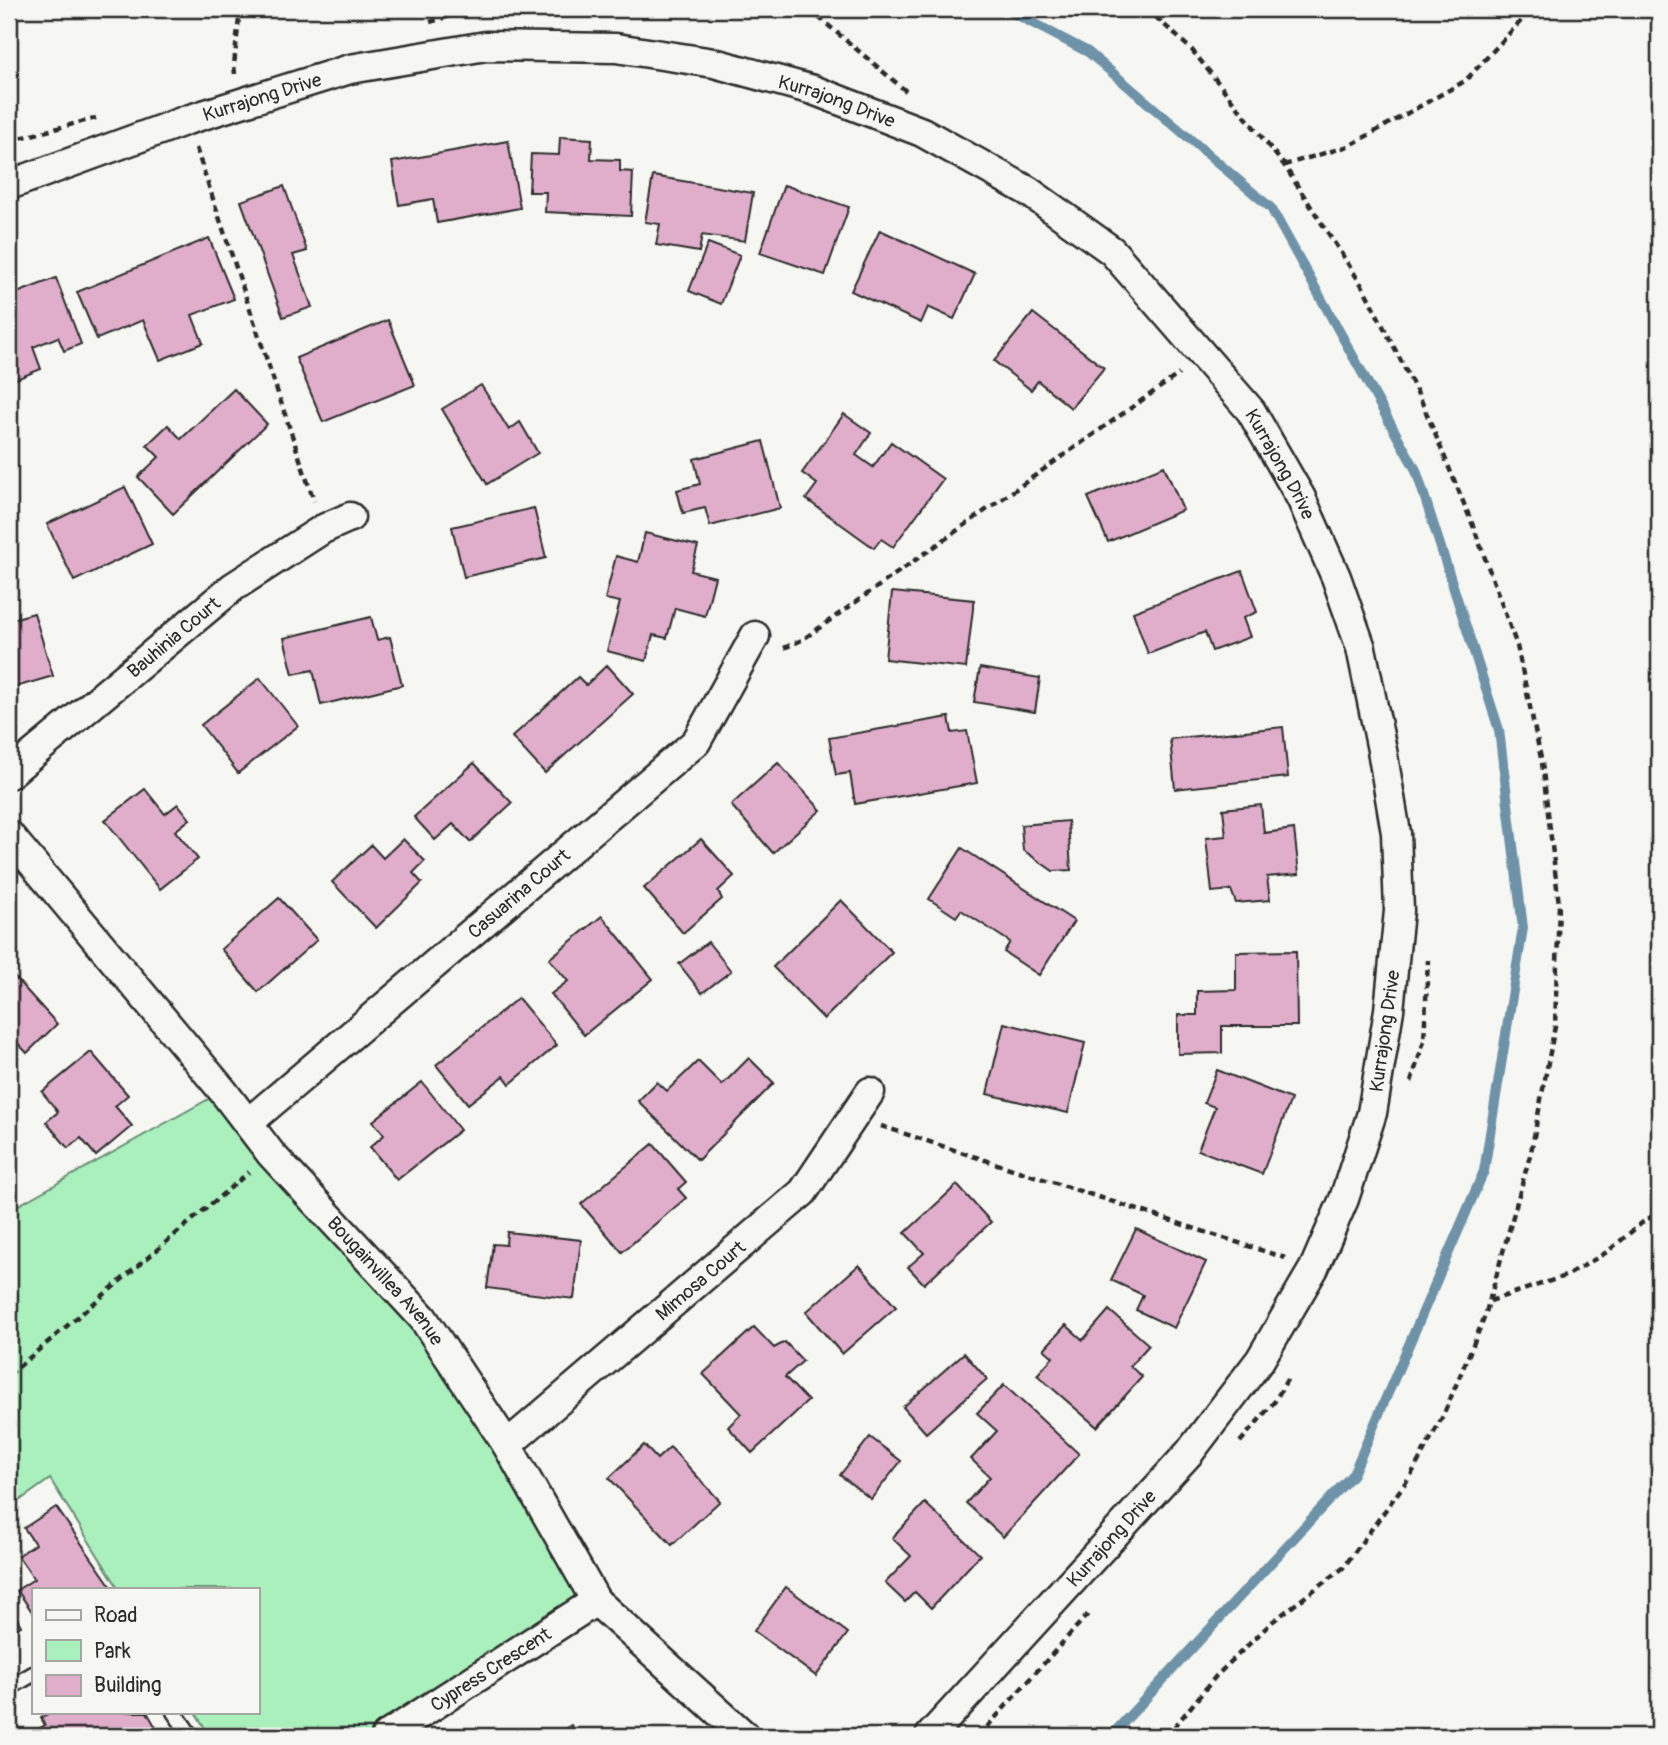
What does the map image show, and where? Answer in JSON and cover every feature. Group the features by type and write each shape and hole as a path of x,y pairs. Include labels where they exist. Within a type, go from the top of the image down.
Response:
{"street":[{"name":"Kurrajong Drive","path":"9,185 187,120 350,69 486,47 616,48 714,63 813,90 922,132 1028,191 1112,251 1251,411 1300,498 1336,577 1361,648 1382,750 1396,833 1399,911 1390,1010 1372,1113 1344,1199 1314,1268 1260,1360 1189,1453 930,1736"},
{"name":"Bauhinia Court","path":"9,774 233,587 323,529 350,517"},
{"name":"Casuarina Court","path":"248,1123 696,742 755,636"},
{"name":"Bougainvillea Avenue","path":"9,835 223,1091 271,1154 423,1318 507,1446 596,1601 745,1736"},
{"name":"Mimosa Court","path":"507,1446 803,1192 870,1093"},
{"name":"Cypress Crescent","path":"386,1736 596,1601"}],"lane":[{"path":"9,1688 32,1675"},
{"path":"175,1714 191,1736"}],"path":[{"path":"238,104 234,65 240,9"},
{"path":"809,9 908,93"},
{"path":"1284,165 1349,146 1465,81 1532,9"},
{"path":"187,120 323,529"},
{"path":"738,667 802,640 1205,356"},
{"path":"1407,1094 1424,1041 1428,952"},
{"path":"853,1118 1314,1268"},
{"path":"9,1375 271,1154"},
{"path":"1489,1301 1568,1275 1607,1252 1659,1212"},
{"path":"1238,1443 1275,1401 1294,1367"},
{"path":"979,1736 1090,1611"}],"green space":[{"path":"223,1091 423,1318 596,1601 386,1736 210,1736 196,1714 259,1714 259,1588 118,1588 50,1479 9,1508 9,1201 15,1207"}],"building":[{"path":"560,137 592,139 591,159 620,160 620,171 633,172 631,216 545,212 546,192 529,192 531,154 559,155"},
{"path":"508,141 520,208 437,223 433,199 399,205 392,162"},
{"path":"653,176 753,193 745,241 702,235 699,252 656,245 660,224 645,222"},
{"path":"784,185 849,207 825,275 760,253"},
{"path":"284,186 307,251 293,255 312,307 283,317 241,201"},
{"path":"880,230 975,274 954,319 928,307 921,323 851,291"},
{"path":"209,238 234,299 192,315 203,343 160,360 143,320 97,339 77,292"},
{"path":"708,243 740,255 721,304 689,291"},
{"path":"56,278 81,344 64,351 58,337 33,347 41,369 9,382 9,296"},
{"path":"1033,313 1104,368 1071,408 1038,381 1031,390 994,361"},
{"path":"388,320 415,385 323,422 296,358"},
{"path":"481,385 509,430 520,422 538,453 487,484 442,409"},
{"path":"234,389 267,424 173,514 138,477 159,457 147,445 168,425 181,439"},
{"path":"844,414 871,433 856,455 873,467 891,442 943,479 893,547 881,539 874,548 806,499 817,484 802,473"},
{"path":"763,441 780,508 710,526 705,508 683,513 677,490 700,484 694,459"},
{"path":"1164,466 1183,510 1108,542 1088,497"},
{"path":"125,487 152,544 74,581 47,524"},
{"path":"534,508 546,558 464,577 452,527"},
{"path":"645,533 698,546 691,571 715,577 705,616 675,608 667,638 653,635 646,661 607,651 620,602 605,599 616,556 638,562"},
{"path":"1242,571 1257,612 1243,618 1250,637 1212,651 1205,632 1148,654 1133,612"},
{"path":"892,592 974,600 966,668 885,659"},
{"path":"34,613 53,676 9,689 9,634 13,633 9,620"},
{"path":"371,617 377,640 390,637 402,685 321,705 313,670 293,674 284,638"},
{"path":"607,665 633,694 545,773 512,737 578,677 586,685"},
{"path":"980,668 1040,678 1035,712 974,702"},
{"path":"260,678 298,726 238,773 201,725"},
{"path":"949,717 952,733 967,731 977,783 855,804 850,773 836,775 829,738"},
{"path":"1283,727 1288,777 1175,789 1170,739"},
{"path":"474,763 512,803 470,842 453,824 435,840 414,817"},
{"path":"778,763 821,810 773,853 731,805"},
{"path":"145,789 165,814 178,804 190,819 175,831 198,859 160,889 105,820"},
{"path":"1261,805 1264,833 1294,829 1299,874 1267,877 1270,900 1236,903 1231,890 1212,892 1206,838 1226,836 1223,809"},
{"path":"1068,821 1071,870 1053,871 1023,850 1021,825"},
{"path":"403,839 425,861 413,873 422,883 376,928 332,882 371,845 383,858"},
{"path":"701,839 734,876 718,891 722,899 683,933 644,888"},
{"path":"962,848 1074,921 1039,975 1004,952 1010,942 961,910 956,917 929,899"},
{"path":"279,898 317,940 258,992 221,949"},
{"path":"841,900 892,952 824,1019 773,967"},
{"path":"602,916 653,979 584,1035 551,994 568,981 549,959"},
{"path":"708,942 731,971 702,993 679,964"},
{"path":"1296,951 1297,1026 1222,1026 1222,1053 1178,1054 1178,1015 1197,1015 1197,991 1236,990 1236,952"},
{"path":"9,971 57,1024 27,1053 11,1036 9,1038"},
{"path":"518,998 557,1045 510,1084 504,1076 468,1104 436,1065"},
{"path":"1004,1023 1085,1043 1068,1113 987,1094"},
{"path":"91,1052 128,1095 115,1106 132,1126 96,1156 81,1138 68,1148 46,1122 58,1112 42,1092"},
{"path":"749,1058 774,1083 698,1160 638,1101 657,1082 667,1091 698,1061 722,1085"},
{"path":"1217,1070 1291,1099 1262,1174 1198,1150 1215,1107 1204,1103"},
{"path":"422,1082 460,1130 397,1180 370,1147 384,1135 373,1121"},
{"path":"653,1144 686,1182 678,1189 686,1198 622,1252 581,1204"},
{"path":"957,1185 991,1222 924,1284 908,1267 924,1253 905,1233"},
{"path":"1136,1229 1206,1262 1174,1328 1136,1310 1143,1295 1111,1280"},
{"path":"507,1232 581,1240 574,1299 487,1288 493,1244 506,1245"},
{"path":"859,1265 896,1307 842,1354 806,1312"},
{"path":"1109,1310 1149,1345 1130,1366 1142,1377 1097,1427 1037,1375 1053,1357 1044,1349 1066,1325 1083,1340"},
{"path":"754,1327 774,1348 785,1342 803,1361 785,1377 808,1401 752,1453 728,1427 741,1414 703,1374"},
{"path":"964,1353 987,1379 926,1433 903,1407"},
{"path":"1004,1385 1079,1454 1003,1537 966,1503 990,1477 971,1459 997,1431 977,1413"},
{"path":"870,1437 901,1461 871,1499 840,1475"},
{"path":"644,1445 657,1459 670,1447 720,1501 672,1545 609,1478"},
{"path":"925,1503 980,1555 931,1608 915,1592 905,1602 885,1583 911,1556 892,1538"},
{"path":"56,1507 112,1588 32,1588 32,1612 17,1590 34,1579 18,1556 35,1544 24,1528"},
{"path":"786,1587 848,1633 816,1676 754,1631"},
{"path":"9,1604 21,1626 9,1633"},
{"path":"48,1714 148,1714 158,1731 149,1736 27,1736 45,1725 41,1718"},
{"path":"571,1725 578,1736 553,1736"}],"waterway":[{"path":"1006,9 1088,52 1271,208 1416,470 1499,730 1523,928 1484,1171 1353,1474 1111,1736"}]}
